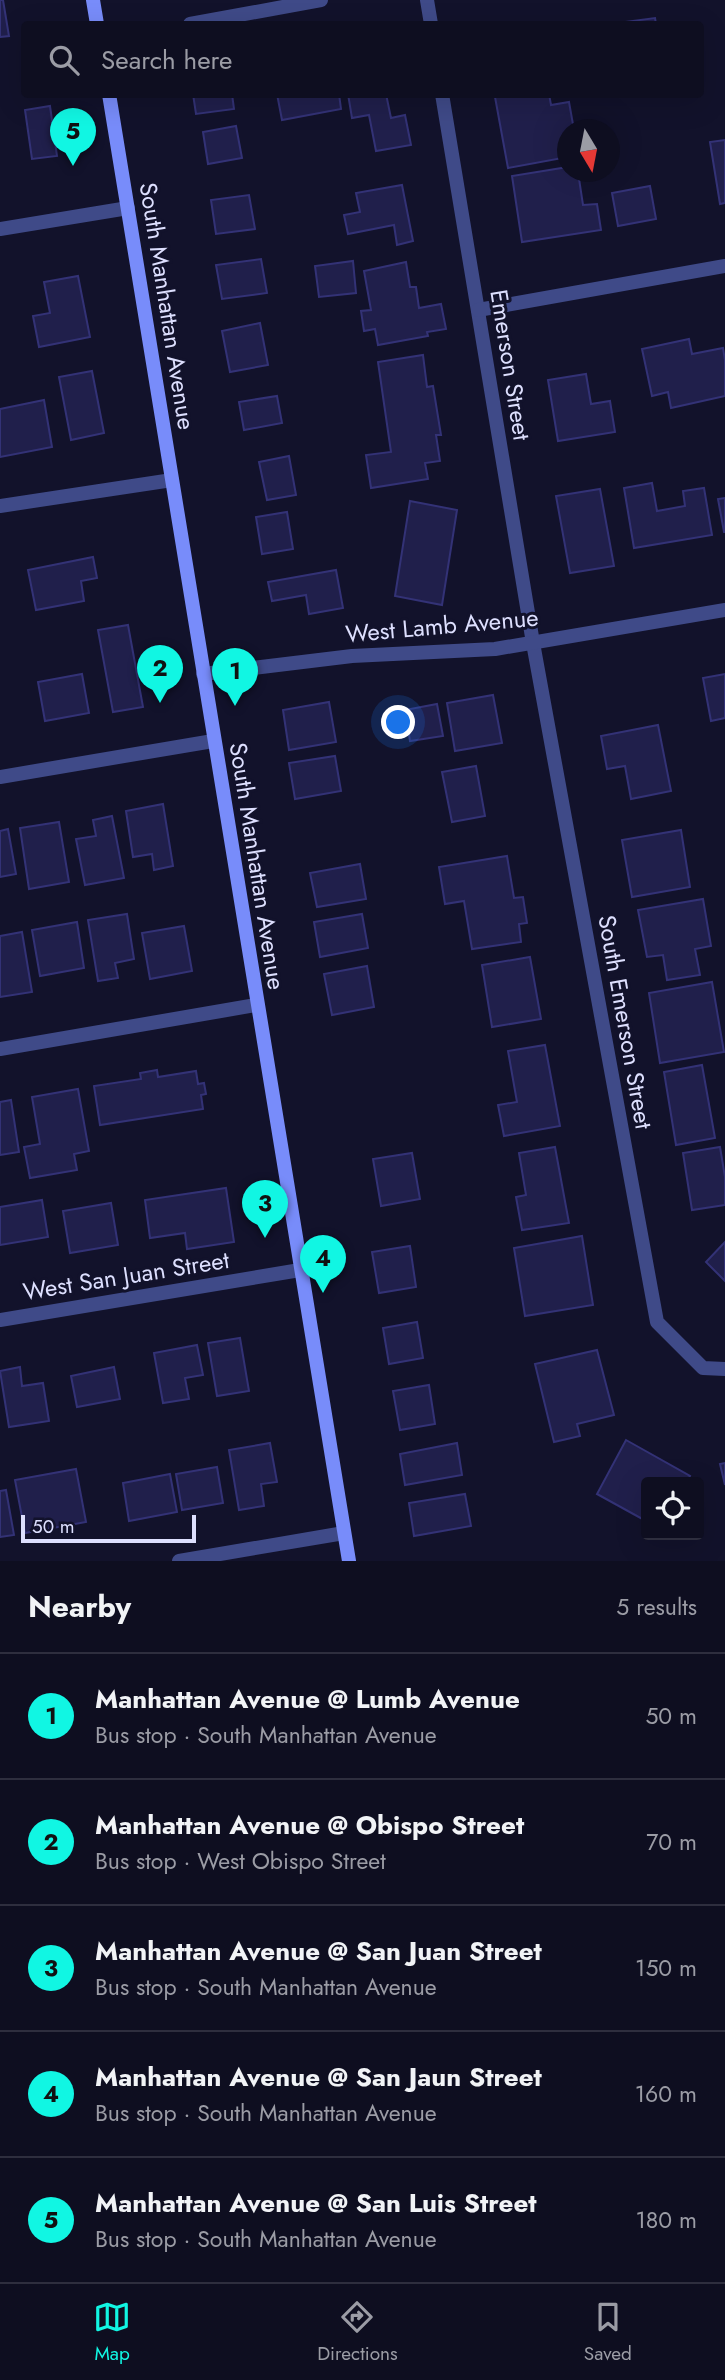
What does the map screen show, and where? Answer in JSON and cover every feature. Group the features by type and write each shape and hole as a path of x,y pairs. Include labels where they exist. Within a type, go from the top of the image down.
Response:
{"main road":[{"path":"93,0 96,21"},
{"name":"South Manhattan Avenue","path":"110,98 348,1561"}],"street":[{"path":"206,21 321,0"},
{"path":"427,0 430,21"},
{"name":"Emerson Street","path":"443,98 533,643"},
{"path":"0,229 128,208"},
{"path":"478,310 725,266"},
{"path":"0,506 172,480"},
{"name":"West Lamb Avenue","path":"203,674 352,656 495,649 725,610"},
{"name":"South Emerson Street","path":"533,643 657,1322 702,1368 725,1370"},
{"path":"0,777 214,741"},
{"path":"0,1049 257,1005"},
{"name":"West San Juan Street","path":"0,1320 300,1270"},
{"path":"178,1561 344,1533"}],"building":[{"path":"0,0 3,0 9,36 0,37"},
{"path":"655,18 656,21 632,21"},
{"path":"194,98 233,98 234,109 196,114"},
{"path":"278,98 340,98 341,109 282,120"},
{"path":"349,98 387,98 391,118 405,115 411,145 376,151 369,115 352,118"},
{"path":"495,98 550,98 551,105 569,102 572,119 557,119 557,159 508,168"},
{"path":"50,106 57,156 32,159 25,110"},
{"path":"236,126 242,158 208,164 203,132"},
{"path":"725,140 725,203 720,204 710,142"},
{"path":"557,169 557,182 580,182 583,205 597,204 601,230 522,242 512,176"},
{"path":"402,185 413,241 397,245 394,225 348,234 344,215 360,212 356,193"},
{"path":"650,186 656,219 618,226 612,193"},
{"path":"249,195 255,229 216,234 211,200"},
{"path":"261,259 267,293 222,299 216,265"},
{"path":"353,261 356,293 319,297 315,266"},
{"path":"406,262 410,287 416,287 419,308 441,304 446,329 427,332 428,336 378,345 375,329 364,331 361,311 371,310 364,271"},
{"path":"78,276 90,337 39,347 33,316 50,313 44,282"},
{"path":"260,323 268,365 230,372 222,331"},
{"path":"689,339 692,354 723,348 725,396 671,408 668,392 652,396 642,349"},
{"path":"423,355 427,387 433,386 441,435 436,435 440,461 425,463 428,479 371,488 366,455 391,452 378,362"},
{"path":"92,371 104,433 71,440 59,377"},
{"path":"586,374 591,404 610,401 615,432 558,441 548,380"},
{"path":"277,396 282,423 244,430 239,402"},
{"path":"44,400 52,447 0,457 0,409"},
{"path":"289,456 296,495 267,500 259,462"},
{"path":"652,483 657,511 685,506 683,491 704,488 712,535 634,548 624,488"},
{"path":"600,489 614,566 570,573 556,496"},
{"path":"725,498 725,532 724,532 718,499"},
{"path":"410,501 457,510 442,605 395,596"},
{"path":"287,512 293,549 262,554 256,517"},
{"path":"93,557 97,578 81,581 84,601 36,610 28,570"},
{"path":"336,570 343,608 309,614 306,595 272,601 268,582"},
{"path":"128,625 143,707 113,712 98,630"},
{"path":"82,674 89,713 45,721 38,682"},
{"path":"725,674 725,718 711,721 703,678"},
{"path":"493,695 502,743 455,751 447,703"},
{"path":"329,702 336,742 289,750 283,710"},
{"path":"437,704 443,736 410,741 405,710"},
{"path":"658,725 671,791 631,799 625,766 607,769 601,736"},
{"path":"335,756 341,791 295,799 289,763"},
{"path":"476,766 485,816 452,822 442,772"},
{"path":"163,804 173,866 154,870 152,854 133,857 126,811"},
{"path":"112,816 124,878 85,885 76,839 96,836 93,820"},
{"path":"59,822 69,882 29,889 20,828"},
{"path":"8,829 16,874 0,877 0,831"},
{"path":"681,830 690,887 632,897 622,840"},
{"path":"507,856 514,898 523,897 527,923 519,924 521,942 472,949 464,901 445,904 439,867"},
{"path":"360,864 366,899 317,907 310,873"},
{"path":"703,899 711,946 695,949 700,975 667,980 663,955 647,957 638,910"},
{"path":"127,914 134,959 115,963 118,978 98,981 88,920"},
{"path":"362,914 368,948 320,957 314,922"},
{"path":"77,922 84,968 40,976 32,930"},
{"path":"184,926 192,971 150,979 142,933"},
{"path":"22,932 32,992 0,997 0,936"},
{"path":"530,957 541,1019 492,1027 482,965"},
{"path":"367,966 374,1007 332,1015 324,974"},
{"path":"712,982 724,1052 660,1063 649,993"},
{"path":"545,1045 560,1126 504,1136 498,1105 517,1102 508,1051"},
{"path":"702,1065 715,1138 676,1145 664,1072"},
{"path":"157,1070 158,1077 196,1071 198,1084 204,1083 206,1094 201,1095 203,1109 100,1125 94,1086 141,1079 140,1073"},
{"path":"78,1089 89,1151 74,1154 77,1170 30,1178 24,1147 40,1144 32,1097"},
{"path":"11,1100 19,1152 0,1155 0,1102"},
{"path":"555,1147 569,1223 522,1230 516,1197 526,1195 519,1153"},
{"path":"720,1147 725,1177 725,1205 692,1210 683,1153"},
{"path":"412,1153 420,1199 381,1206 373,1159"},
{"path":"226,1188 234,1242 187,1249 185,1233 150,1238 145,1200"},
{"path":"42,1200 48,1237 0,1245 0,1207"},
{"path":"111,1203 118,1245 70,1253 63,1211"},
{"path":"582,1236 593,1305 525,1316 514,1248"},
{"path":"725,1242 725,1281 706,1262"},
{"path":"410,1246 416,1287 379,1293 372,1252"},
{"path":"417,1322 423,1358 389,1364 383,1328"},
{"path":"240,1338 249,1391 217,1396 208,1343"},
{"path":"197,1345 203,1375 185,1378 189,1399 163,1403 154,1353"},
{"path":"597,1350 614,1415 577,1424 580,1436 554,1442 535,1364"},
{"path":"20,1367 22,1386 43,1383 49,1421 9,1427 0,1371"},
{"path":"114,1367 120,1399 77,1407 71,1376"},
{"path":"429,1385 435,1424 400,1430 393,1391"},
{"path":"626,1440 690,1476 641,1477 641,1518 597,1494"},
{"path":"270,1443 277,1482 261,1484 264,1506 239,1510 229,1450"},
{"path":"457,1443 462,1475 405,1485 400,1454"},
{"path":"725,1463 725,1485 720,1464"},
{"path":"217,1467 223,1503 182,1510 176,1474"},
{"path":"76,1469 86,1522 25,1533 15,1480"},
{"path":"170,1474 177,1512 129,1521 123,1483"},
{"path":"6,1490 14,1535 0,1537 0,1491"},
{"path":"465,1494 471,1526 414,1536 409,1503"}],"place":[{"name":"Manhattan Avenue @ San Luis Street","path":"73,166"},
{"name":"Manhattan Avenue @ Obispo Street","path":"160,703"},
{"name":"Manhattan Avenue @ Lumb Avenue","path":"235,706"},
{"name":"Manhattan Avenue @ San Juan Street","path":"265,1238"},
{"name":"Manhattan Avenue @ San Jaun Street","path":"323,1293"}]}
